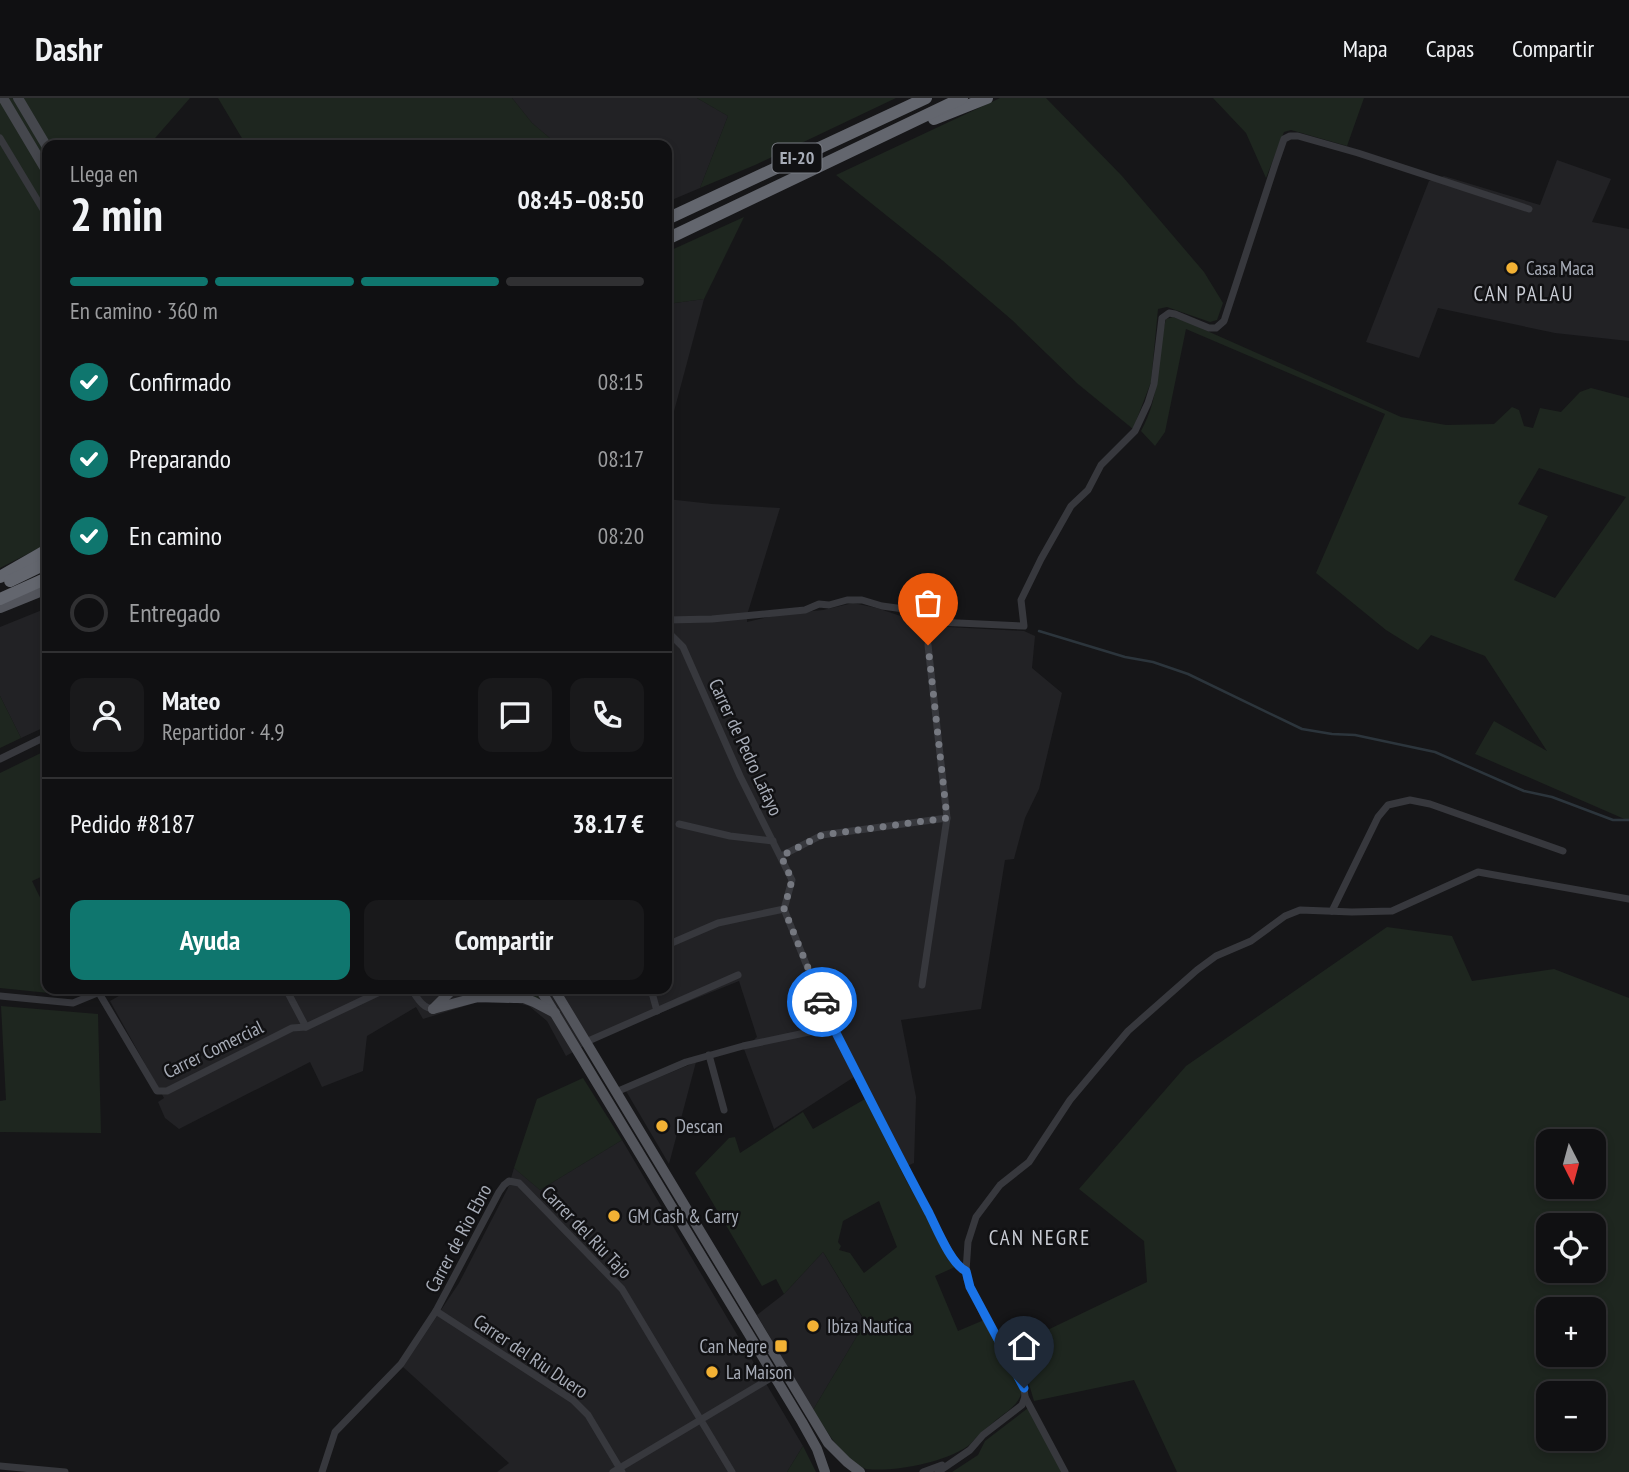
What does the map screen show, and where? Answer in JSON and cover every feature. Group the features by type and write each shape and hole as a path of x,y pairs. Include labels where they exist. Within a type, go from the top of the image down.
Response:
{"highway":[{"name":"EI-20","path":"672,217 926,98"},
{"name":"EI-20","path":"672,237 962,98"},
{"path":"881,137 987,98"},
{"path":"0,577 42,553"},
{"path":"0,585 42,565"},
{"path":"0,599 42,580"}],"main road":[{"path":"18,98 43,140"},
{"path":"3,100 42,164"},
{"path":"0,608 42,591"},
{"path":"433,1009 448,994"},
{"path":"475,994 478,997"},
{"path":"543,994 812,1440 825,1472"},
{"path":"559,994 828,1443 860,1472"},
{"path":"433,1009 478,997 524,999 555,1013"}],"street":[{"path":"672,620 805,610 819,604 862,600 904,609 937,622 1024,626 1021,600 1071,506 1088,490 1101,465 1135,431 1144,412 1154,384 1162,318 1170,313 1175,314 1209,328 1216,328 1224,321 1284,139 1290,136 1358,153 1529,209"},
{"path":"0,138 42,208"},
{"name":"Carrer de Pedro Lafayo","path":"672,636 683,647 740,776 792,880 784,909"},
{"path":"922,985 947,818 928,645"},
{"path":"0,759 42,738"},
{"path":"1332,911 1378,817 1388,805 1410,800 1430,804 1563,851"},
{"path":"781,856 822,835 947,818"},
{"path":"679,824 730,836 773,841"},
{"path":"1065,1472 970,1287 966,1271 968,1242 976,1217 986,1201 1000,1185 1029,1162 1070,1100 1128,1031 1216,956 1251,941 1285,916 1300,910 1392,911 1478,872 1629,899"},
{"path":"672,943 719,923 784,909 833,1027 946,1246 962,1270 966,1271"},
{"path":"586,1042 738,975"},
{"path":"0,996 73,1003 96,994"},
{"name":"Carrer Comercial","path":"105,994 158,1091 167,1091 292,1028 306,1027 375,994"},
{"path":"289,994 306,1027"},
{"path":"415,994 424,1006 433,1009"},
{"path":"652,994 657,1011"},
{"path":"616,1091 709,1055 833,1027"},
{"path":"709,1055 724,1110"},
{"name":"Carrer de Rio Ebro","path":"322,1472 335,1432 401,1364 436,1311 499,1192 509,1181"},
{"name":"Carrer del Riu Tajo","path":"509,1181 519,1183 622,1289 732,1472"},
{"name":"Carrer del Riu Duero","path":"436,1311 573,1400 588,1415 618,1471"},
{"path":"618,1471 774,1376"},
{"path":"938,1472 970,1450 995,1425 1022,1405 1025,1397"},
{"path":"923,1472 953,1461"},
{"path":"0,1466 65,1472"}],"shaded area":[{"path":"0,98 190,98 153,140 42,140 42,547 0,568"},
{"path":"218,98 512,98 532,123 552,140 243,140"},
{"path":"512,98 697,98 728,116 700,188 672,200 672,140 552,140 532,123"},
{"path":"697,98 896,98 700,188 728,116"},
{"path":"1000,98 1046,98 1122,176 1204,272 1223,303 1217,320 1210,322 1167,307 1158,309 1151,382 1133,429 1078,384 1012,320 942,260 836,175"},
{"path":"1213,98 1364,98 1347,146 1291,130 1284,132 1266,178 1246,133"},
{"name":"Casa Maca","path":"1557,160 1611,179 1592,222 1629,229 1629,341 1555,333 1438,308 1419,358 1366,342 1429,181 1444,176 1540,205"},
{"path":"744,217 704,299 672,303 672,250"},
{"path":"704,299 672,421 672,303"},
{"path":"1173,317 1187,322 1401,417 1446,425 1494,424 1512,407 1519,410 1524,426 1533,428 1540,408 1561,412 1580,392 1591,388 1629,398 1629,821 1475,754 1494,721 1547,751 1485,656 1431,635 1418,650 1386,630 1316,573 1385,414 1186,329 1165,432 1155,446 1141,431 1156,389 1166,319","holes":["1539,468 1626,497 1555,598 1514,580 1548,516 1518,504"]},
{"path":"672,500 780,508 747,622 853,603 930,626 1024,631 1035,636 1032,668 1062,693 1039,789 1025,818 1014,859 1005,860 981,1009 901,1020 916,1097 914,1163 900,1169 854,1077 774,1129 744,1049 757,1037 739,981 598,1038 566,1056 547,1021 529,1006 513,1002 475,1003 423,1019 416,1007 367,1036 363,1071 322,1087 310,1062 179,1129 165,1118 158,1102 164,1098 110,1001 122,994 672,994"},
{"path":"42,610 42,728 21,738 0,696 0,627"},
{"path":"0,696 21,738 0,748"},
{"path":"42,752 42,876 32,881 42,902 42,992 0,988 0,773"},
{"path":"1387,927 1452,936 1472,981 1554,969 1629,998 1629,1472 1177,1472 1134,1380 1034,1401 1026,1374 1047,1364 1033,1337 1147,1282 1144,1241 1079,1189 1186,1066"},
{"path":"489,994 536,994 540,1000"},
{"path":"1,1006 98,1014 101,1133 0,1132 0,1101 6,1100"},
{"name":"Descan","path":"696,1062 669,1164 626,1091"},
{"path":"583,1078 622,1140 540,1190 514,1168 537,1099"},
{"path":"865,1099 908,1184 955,1267 935,1276 958,1331 984,1320 1022,1389 1019,1399 1012,1407 958,1452 932,1462 878,1470 866,1469 842,1451 813,1410 863,1326 862,1316 823,1252 784,1294 776,1279 762,1286 695,1173 729,1138 735,1137 740,1153 803,1112 813,1129","holes":["879,1201 897,1247 864,1273 850,1253 839,1250 843,1221"]},
{"path":"622,1140 803,1446 787,1472 497,1472 509,1463 403,1367 459,1283 508,1188 514,1168 540,1190"},
{"path":"823,1252 862,1317 863,1326 813,1410 757,1315 784,1294"},
{"path":"1028,1408 1062,1472 952,1472 978,1455 985,1441"},
{"path":"803,1446 816,1472 787,1472"}],"waterway":[{"path":"1039,631 1188,674 1302,729 1355,735 1435,752 1524,791 1552,797 1613,820 1629,820"}],"way so far":[{"path":"822,1002 784,909 792,880 781,856 822,835 947,818 928,645"}],"place":[{"name":"Casa Maca","path":"1512,268"},
{"name":"Descan","path":"662,1126"},
{"name":"GM Cash & Carry","path":"614,1216"},
{"name":"Ibiza Nautica","path":"813,1326"},
{"name":"Can Negre","path":"781,1346"},
{"name":"La Maison","path":"712,1372"}],"district":[{"name":"CAN PALAU","path":"1524,294"},
{"name":"CAN NEGRE","path":"1040,1238"}],"route":[{"path":"822,1002 922,1201 953,1257 962,1270 966,1271 970,1287 986,1320 1024,1388"}]}
